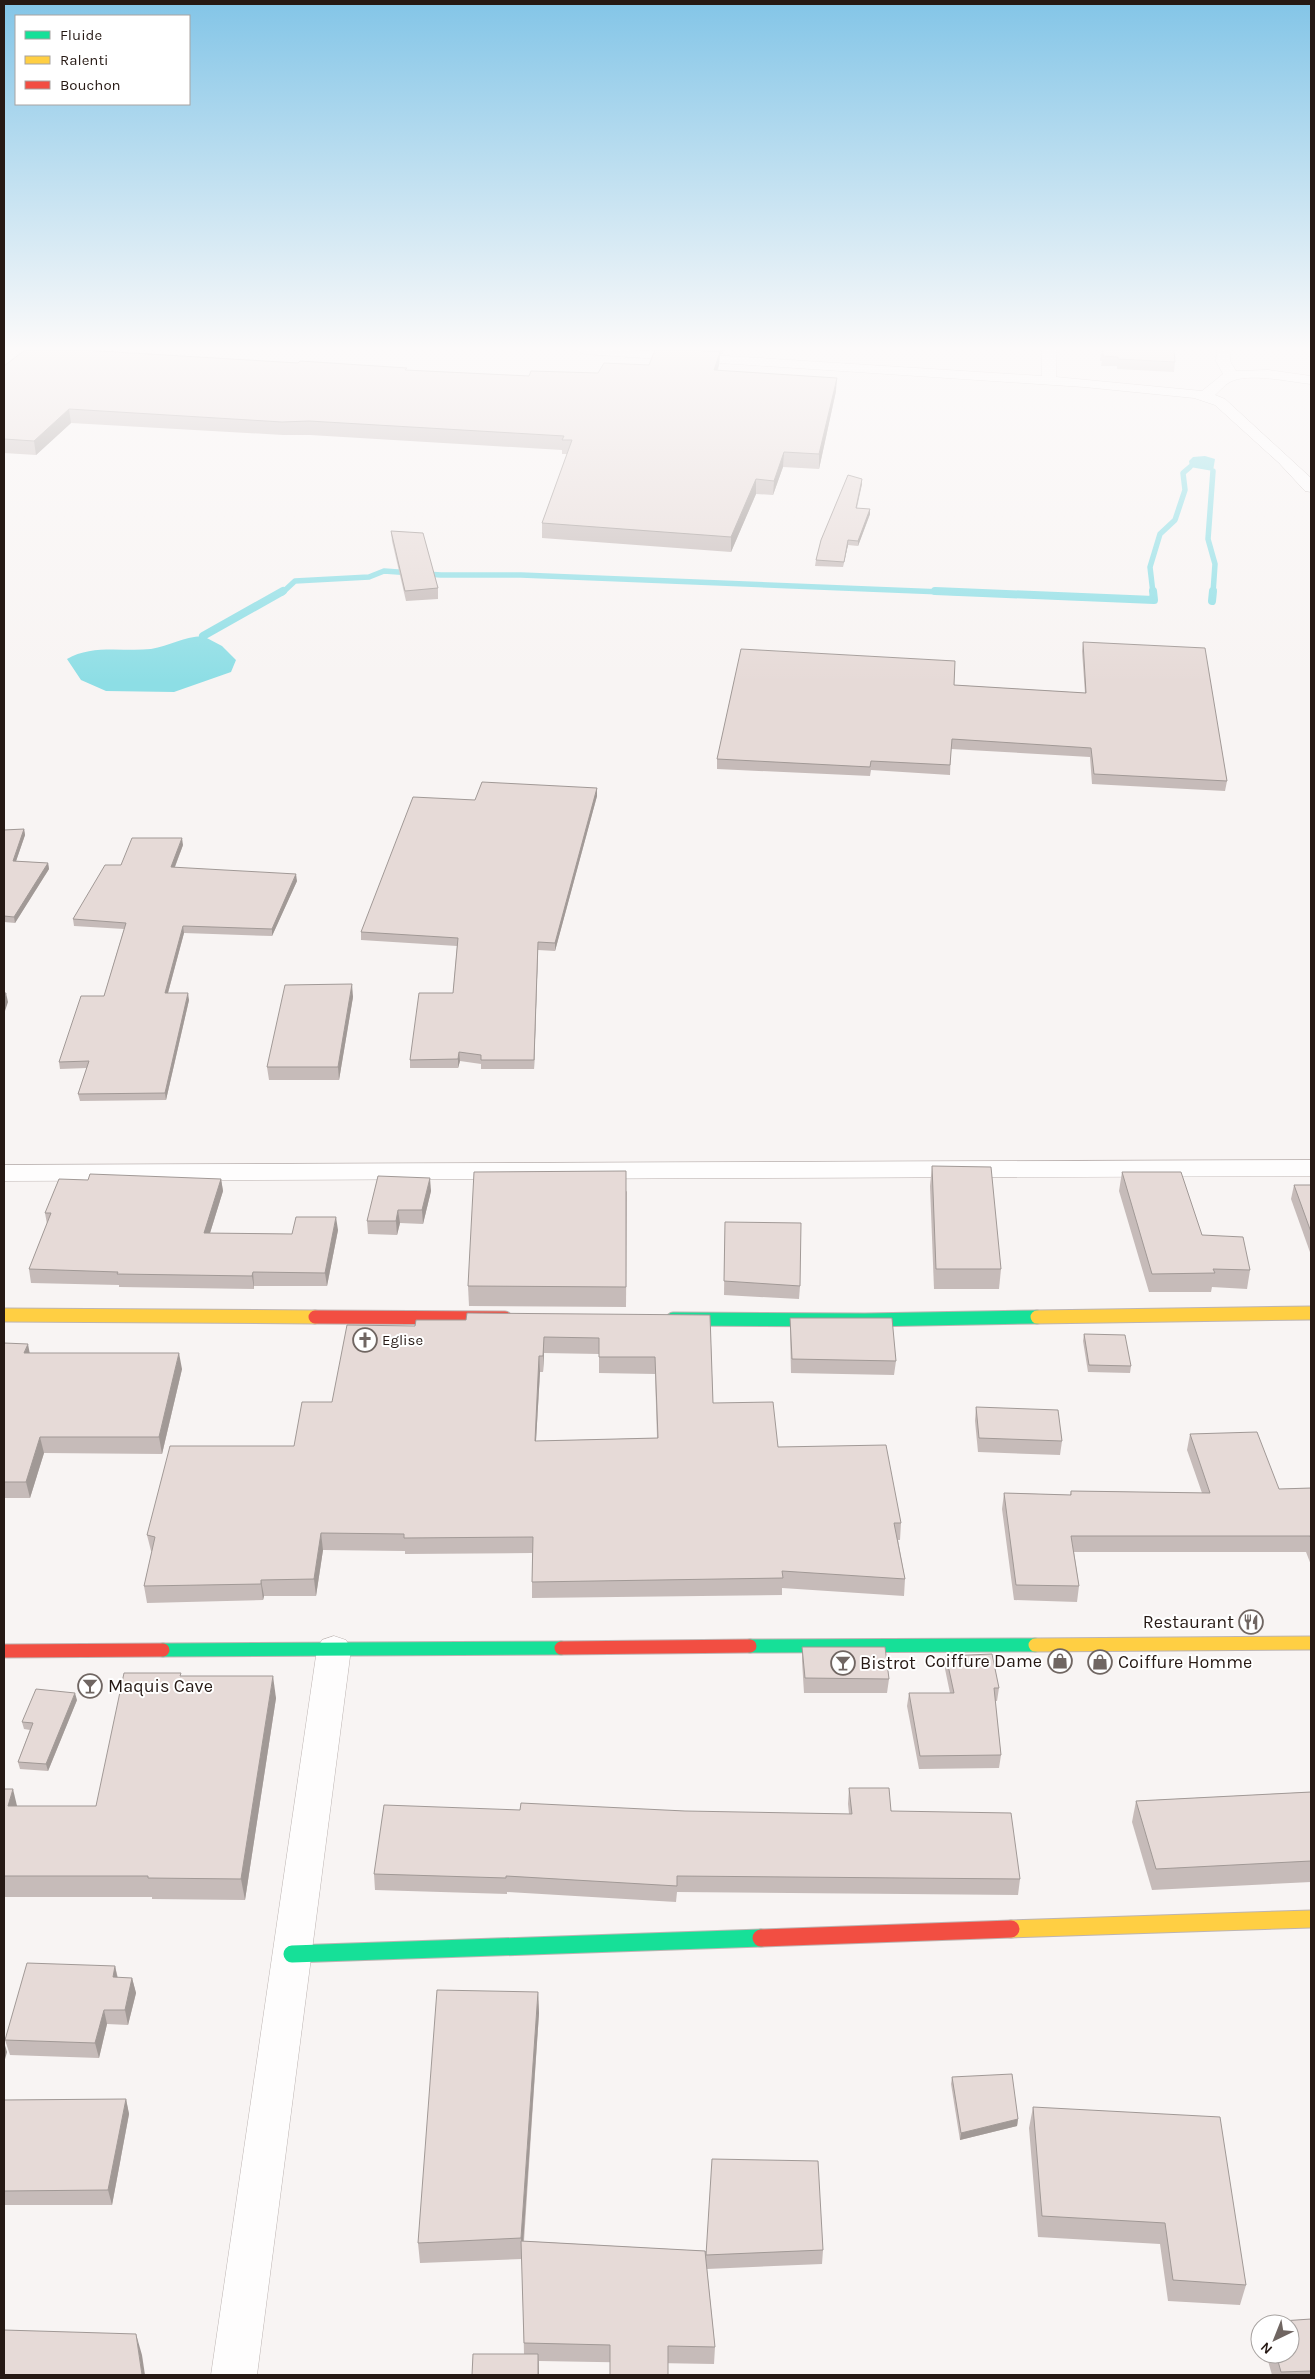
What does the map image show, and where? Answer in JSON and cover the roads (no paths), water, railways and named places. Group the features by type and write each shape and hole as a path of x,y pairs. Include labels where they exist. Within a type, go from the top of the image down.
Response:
{"street":[{"path":"1287,461 1311,487"},
{"path":"4,1173 1311,1168"},
{"path":"657,1319 865,1320 1311,1313"},
{"path":"4,1315 518,1318"},
{"path":"4,1651 1311,1643"},
{"path":"234,2375 334,1649"},
{"path":"292,1954 1311,1919"}],"water":[{"path":"1189,461 1215,461 1213,471 1190,467"},
{"path":"203,636 222,646 236,660 231,672 174,692 106,691 81,680 67,659 77,654 97,650 151,649"}],"waterway":[{"path":"1153,593 1150,567 1160,534 1175,520 1185,490 1183,473 1190,467"},
{"path":"1213,471 1208,539 1215,564 1213,593"},
{"path":"282,593 295,581 369,577 384,571 441,575 521,575 967,593"},
{"path":"203,636 283,591"},
{"path":"935,591 1154,600 1153,591"},
{"path":"1212,601 1213,591"}],"place":[{"name":"Eglise","path":"365,1340"},
{"name":"Restaurant","path":"1251,1622"},
{"name":"Coiffure Dame","path":"1060,1661"},
{"name":"Coiffure Homme","path":"1100,1662"},
{"name":"Bistrot","path":"843,1663"},
{"name":"Maquis Cave","path":"90,1686"}]}
